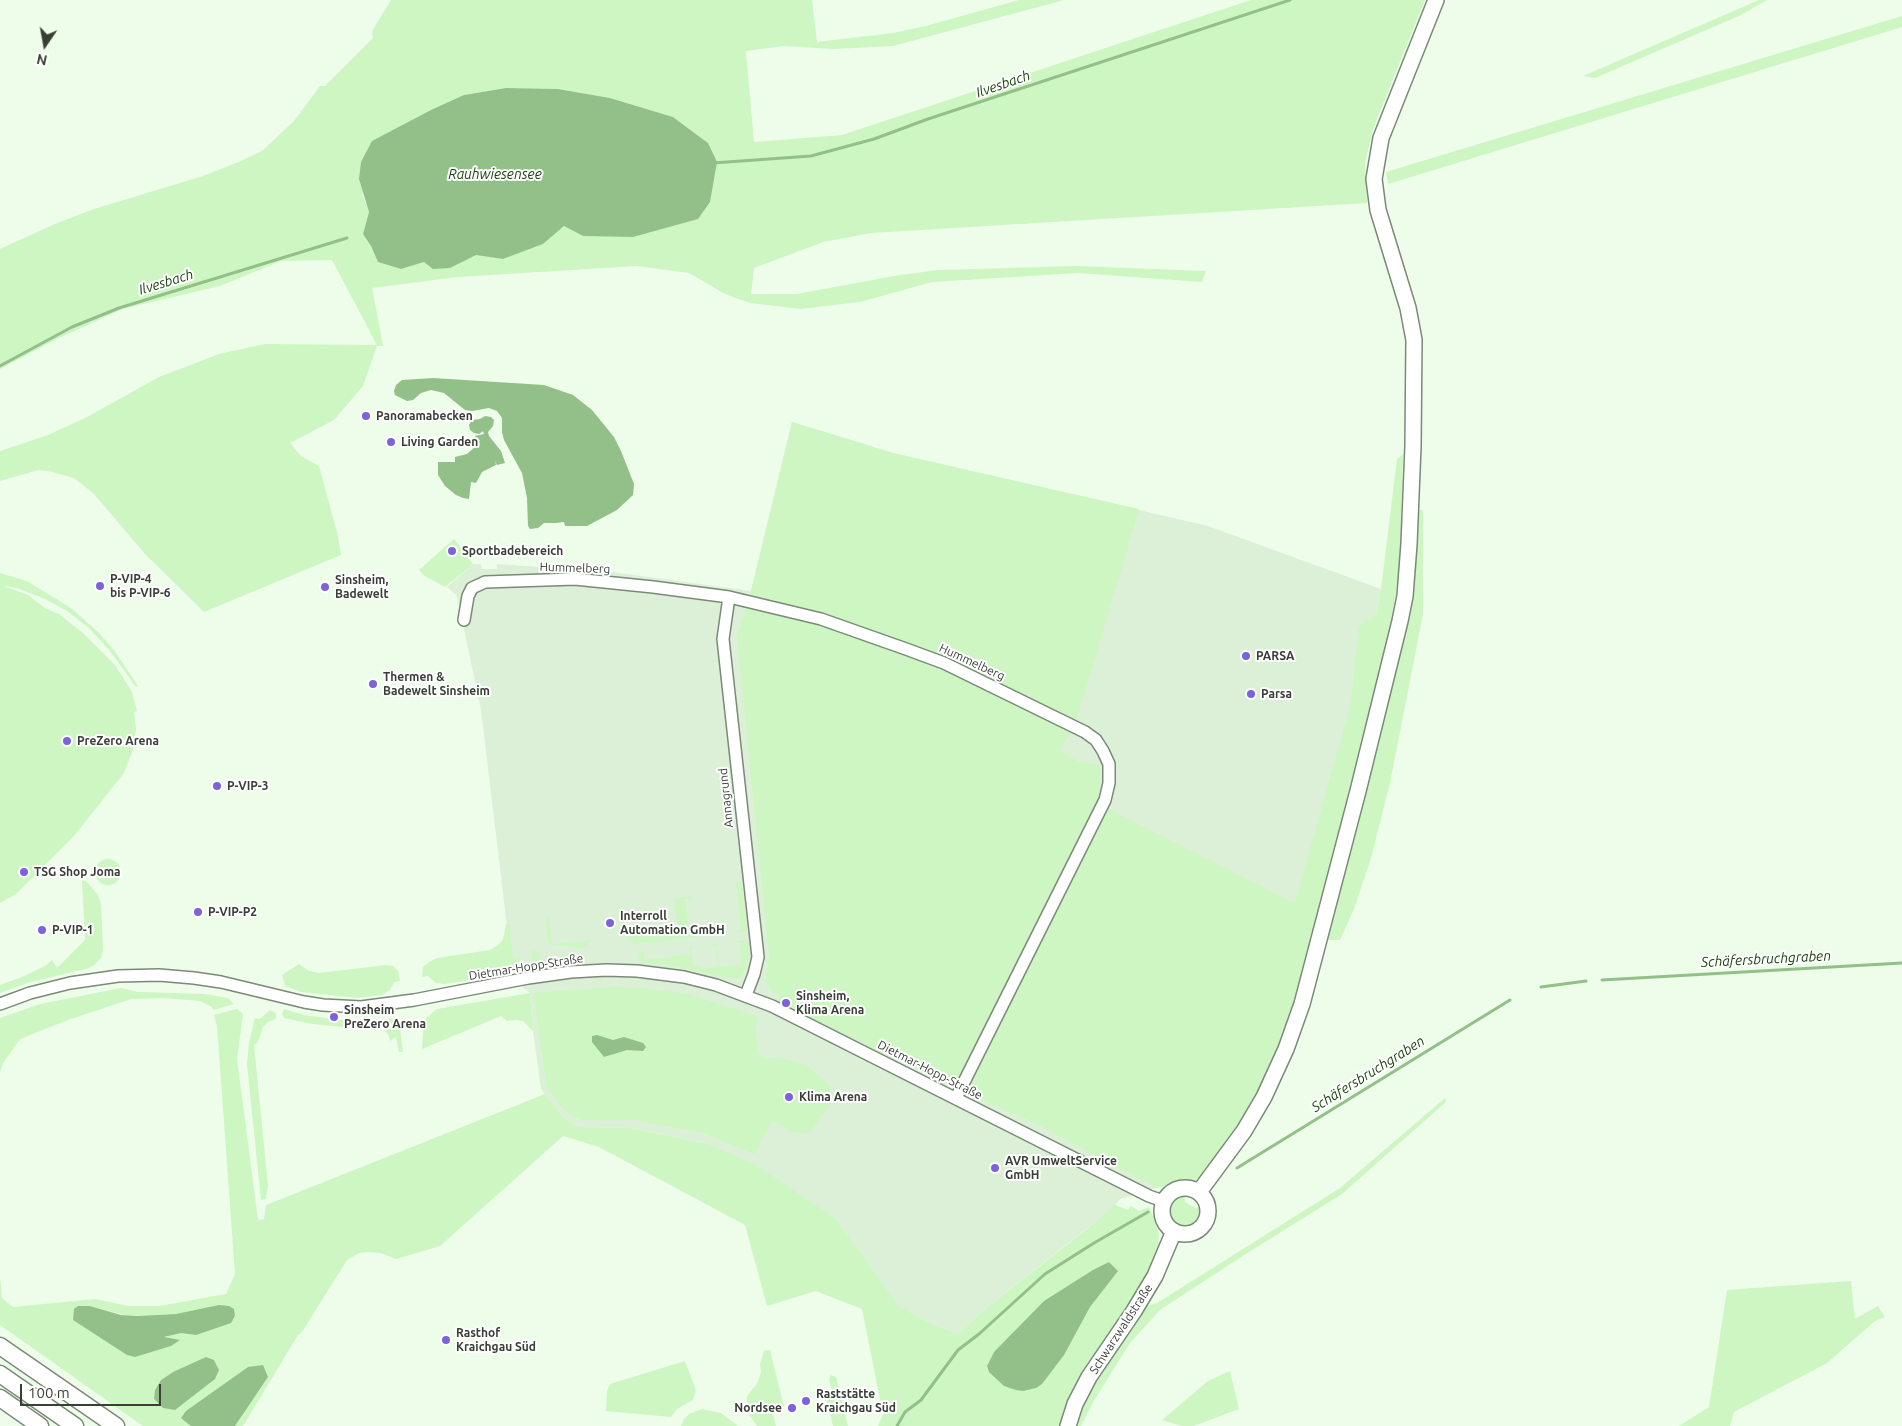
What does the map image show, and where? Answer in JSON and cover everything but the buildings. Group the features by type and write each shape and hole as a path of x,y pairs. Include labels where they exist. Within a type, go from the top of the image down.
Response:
{"highway":[{"path":"0,1346 116,1426"},
{"path":"0,1374 75,1426"},
{"path":"0,1398 40,1426"}],"main road":[{"path":"1199,1192 1244,1131 1264,1097 1286,1049 1302,1004 1358,790 1405,596 1413,446 1414,340 1408,308 1378,210 1374,178 1381,138 1436,0"},
{"path":"1179,1188 1192,1188 1199,1192 1205,1198 1208,1206 1208,1215 1205,1223 1191,1233 1182,1234 1167,1226 1161,1210 1163,1201 1171,1191 1179,1188"},
{"name":"Schwarzwaldstraße","path":"1068,1426 1075,1404 1089,1377 1147,1290 1162,1262 1174,1231"}],"street":[{"name":"Hummelberg","path":"464,620 468,596 472,588 484,582 575,579 729,597 821,620 944,663 1085,732 1096,740 1106,757 1109,782 1105,800 956,1098"},
{"name":"Annagrund","path":"729,597 722,639 758,957 746,995"},
{"name":"Dietmar-Hopp-Straße","path":"0,1004 70,982 108,977 159,975 194,978 221,982 304,1002 342,1006 381,1005 571,972 637,971 684,977 716,985 772,1006 1149,1196 1163,1201"}],"shaded area":[{"path":"391,0 812,0 817,42 893,33 926,26 1019,0 1064,0 893,46 834,49 783,46 746,51 754,142 842,135 1251,0 1425,0 1373,129 1365,163 1367,203 871,233 823,242 754,268 751,294 797,294 938,270 1077,266 1206,271 1202,282 1078,273 932,282 860,302 801,309 750,303 725,294 689,273 637,266 458,277 372,288 383,346 377,346 363,386 334,420 290,443 301,456 319,466 337,532 341,555 204,612 145,554 94,494 74,478 39,470 0,481 0,451 48,435 87,417 159,377 219,354 265,344 377,345 332,260 281,261 220,286 122,309 57,339 0,369 0,249 57,223 94,209 203,176 262,151 294,121 320,86 325,86 373,38 372,31","holes":["506,88 558,89 610,98 673,117 708,143 583,236 564,226 543,244 503,259 476,254 450,268 424,262 401,269 378,262 363,234 369,212 362,194 464,95"]},
{"path":"1759,0 1767,0 1741,15 1595,78 1583,76"},
{"path":"1902,16 1902,27 1388,184 1386,172"},
{"path":"792,422 893,453 1208,526 1381,589 1334,821 1194,1132 1157,1188 1120,1199 1114,1207 986,1308 958,1334 932,1324 898,1307 836,1219 708,1144 631,1128 577,1127 562,1116 541,1089 530,993 523,988 512,968 481,710 457,596 447,587 473,564 481,564 482,569 497,569 497,564 612,572 751,591"},
{"path":"792,422 893,453 1139,509 1081,705 1071,733 1059,750 1079,762 1099,765 1101,778 1097,803 1295,903 1351,703 1359,627 1376,614 1381,589 1397,459 1403,454 1400,560 1394,605 1332,874 1303,979 1284,1037 1262,1090 1228,1143 1198,1179 1157,1188 1033,1122 937,1080 777,1001 780,995 772,992 767,986 766,977 769,954 737,637 751,591"},
{"path":"1415,510 1423,510 1423,614 1390,783 1371,858 1354,909 1340,940 1325,940 1361,810"},
{"name":"Sportbadebereich","path":"454,539 473,564 445,587 425,576 419,570"},
{"name":"PreZero Arena","path":"0,573 27,581 71,608 99,633 114,650 138,686 136,687 110,651 89,628 67,611 45,599 17,588 4,586 28,595 45,608 59,614 83,633 115,665 132,692 137,711 134,712 136,729 132,752 124,773 74,836 16,894 0,903"},
{"path":"108,859 117,863 121,872 117,881 108,885 99,881 95,872 99,863"},
{"path":"82,880 87,882 98,895 101,904 103,950 101,958 89,968 27,983 0,993 0,985 45,966 52,960 57,968 85,940"},
{"path":"741,882 747,931 735,933 734,931 741,930 736,884 729,884"},
{"path":"692,896 693,898 685,899 690,936 696,935 696,937 635,944 626,935 678,929 674,898"},
{"path":"549,917 552,944 592,940 582,948 549,944 545,918"},
{"path":"506,924 509,924 513,958 521,957 516,970 507,974 445,984 436,983 428,976 422,977 423,967 437,958 490,950 498,945 503,939"},
{"path":"748,940 749,955 746,969 740,978 728,978 678,967 638,962 638,953 644,952 645,960 655,959 690,954 689,947 698,946 691,948 693,966 700,965 701,969 718,967 715,946 708,945 723,943 716,945 719,967 742,964 740,943 733,942"},
{"path":"531,950 540,952 539,959 560,962 561,955 574,956 570,964 541,967 532,961"},
{"path":"299,964 309,971 319,973 387,965 393,966 398,971 400,981 394,982 390,990 382,995 358,998 301,992 285,986 282,975"},
{"path":"611,987 640,988 688,994 759,1017 755,1026 759,1054 766,1059 776,1057 806,1065 829,1085 832,1099 830,1106 815,1126 810,1131 804,1133 791,1132 782,1125 771,1121 754,1154 703,1133 634,1120 582,1120 566,1112 547,1088 533,993"},
{"path":"121,988 138,992 205,994 228,998 234,1004 213,1010 212,1007 200,1001 165,998 131,999 68,1020 20,1039 3,1063 0,1072 0,1018 40,1004"},
{"path":"530,993 533,1031 523,1021 507,1021 501,1016 422,1049 424,1020 437,1009"},
{"path":"237,1009 243,1014 237,1059 258,1220 264,1219 266,1205 545,1094 562,1116 577,1127 631,1128 708,1144 754,1164 836,1219 899,1307 932,1324 958,1334 986,1308 1115,1205 1128,1210 1131,1206 1139,1211 1149,1207 1159,1235 1158,1247 1144,1286 1062,1426 878,1426 883,1414 862,1309 816,1291 767,1306 745,1225 599,1147 563,1136 440,1246 396,1259 381,1253 369,1252 359,1253 347,1260 302,1332 298,1335 243,1426 235,1426 268,1377 189,1425 191,1426 143,1426 0,1325 0,1278 2,1298 13,1307 95,1299 128,1306 159,1306 226,1294 235,1274 217,1026 214,1015","holes":["78,1306 90,1306 129,1316 176,1314 196,1335 181,1332 162,1338 179,1340 127,1355","173,1372 163,1408 154,1399 155,1390 161,1380"]},
{"path":"284,1009 304,1015 341,1020 393,1019 400,1029 403,1052 399,1052 396,1037 390,1041 388,1034 381,1027 344,1027 312,1024 284,1018 282,1014"},
{"path":"270,1010 276,1013 276,1019 268,1022 263,1027 258,1042 254,1045 268,1186 266,1199 261,1200 247,1064 249,1043 255,1018 260,1019"},
{"path":"1445,1098 1446,1102 1342,1194 1160,1310 1130,1343 1095,1399 1081,1426 1071,1426 1085,1393 1141,1308 1157,1303 1340,1188"},
{"path":"1185,1193 1185,1202 1195,1208 1203,1206 1203,1211 1201,1220 1195,1227 1182,1230 1171,1223 1167,1210 1172,1198"},
{"path":"1851,1281 1855,1319 1878,1306 1885,1317 1875,1321 1827,1363 1734,1412 1730,1426 1679,1426 1709,1407 1727,1290"},
{"path":"770,1350 784,1407 772,1410 776,1426 757,1426 747,1412 747,1396 758,1382 764,1351"},
{"path":"685,1361 696,1390 693,1400 677,1409 671,1417 606,1411 607,1391 610,1384"},
{"path":"1230,1371 1239,1409 1194,1426 1182,1426 1162,1420 1208,1381"},
{"path":"831,1375 836,1377 848,1426 833,1426 826,1397 833,1395 829,1379"},
{"path":"702,1409 721,1413 738,1426 681,1426 689,1414"}],"water":[{"name":"Rauhwiesensee","path":"506,88 558,89 610,98 673,117 708,143 717,162 710,202 698,219 633,237 583,236 564,226 543,244 503,259 476,255 450,268 433,269 424,262 401,269 378,262 363,234 369,212 359,179 361,162 372,141 464,95"},
{"path":"433,378 544,385 573,395 592,410 614,437 634,484 633,495 617,510 587,526 565,526 564,522 544,523 538,528 530,529 528,526 527,498 522,473 504,440 502,418 497,411 489,408 472,411 465,410 444,393 431,390 421,393 413,400 407,401 395,395 396,385 402,380"},
{"path":"485,416 491,417 494,420 493,426 488,432 489,436 501,451 505,463 497,465 495,461 496,465 482,472 476,483 471,482 469,499 463,498 445,486 438,475 438,462 455,462 455,457 467,454 478,446 476,445 475,436 484,434 483,431 479,434 474,433 470,430 469,425 472,420"},
{"path":"597,1035 613,1040 624,1037 643,1043 646,1047 643,1051 627,1050 604,1057 592,1042 592,1036"},
{"path":"1109,1262 1118,1271 1090,1307 1064,1355 1042,1384 1036,1388 1023,1391 1016,1390 1004,1386 989,1372 987,1366 994,1352 1044,1301"},
{"path":"219,1305 229,1306 234,1309 235,1316 231,1323 196,1335 181,1333 164,1337 180,1340 171,1346 135,1357 127,1355 73,1320 74,1309 78,1306 90,1306 121,1315 137,1316 176,1314"},
{"path":"206,1357 214,1360 219,1370 215,1379 175,1410 163,1408 154,1399 155,1390 161,1380 173,1372"},
{"path":"263,1365 268,1377 235,1426 191,1426 181,1418 186,1411 248,1367"}],"waterway":[{"name":"Ilvesbach","path":"713,163 811,156 874,139 928,119 1290,0"},
{"name":"Ilvesbach","path":"0,366 72,327 119,308 347,238"},
{"name":"Schäfersbruchgraben","path":"1602,980 1902,963"},
{"name":"Schäfersbruchgraben","path":"1541,987 1586,981"},
{"name":"Schäfersbruchgraben","path":"1237,1168 1510,1000"},
{"name":"Schäfersbruchgraben","path":"897,1426 905,1412 921,1400 958,1350 979,1334 1045,1274 1148,1212"}],"place":[{"name":"Panoramabecken","path":"366,416"},
{"name":"Living Garden","path":"391,442"},
{"name":"Sportbadebereich","path":"452,551"},
{"name":"P-VIP-4 bis P-VIP-6","path":"100,586"},
{"name":"Sinsheim, Badewelt","path":"325,587"},
{"name":"PARSA","path":"1246,656"},
{"name":"Thermen & Badewelt Sinsheim","path":"373,684"},
{"name":"Parsa","path":"1251,694"},
{"name":"PreZero Arena","path":"67,741"},
{"name":"P-VIP-3","path":"217,786"},
{"name":"TSG Shop Joma","path":"24,872"},
{"name":"P-VIP-P2","path":"198,912"},
{"name":"Interroll Automation GmbH","path":"610,923"},
{"name":"P-VIP-1","path":"42,930"},
{"name":"Sinsheim, Klima Arena","path":"786,1003"},
{"name":"Sinsheim PreZero Arena","path":"334,1017"},
{"name":"Klima Arena","path":"789,1097"},
{"name":"AVR UmweltService GmbH","path":"995,1168"},
{"name":"Rasthof Kraichgau Süd","path":"446,1340"},
{"name":"Raststätte Kraichgau Süd","path":"806,1401"},
{"name":"Nordsee","path":"792,1408"}]}
